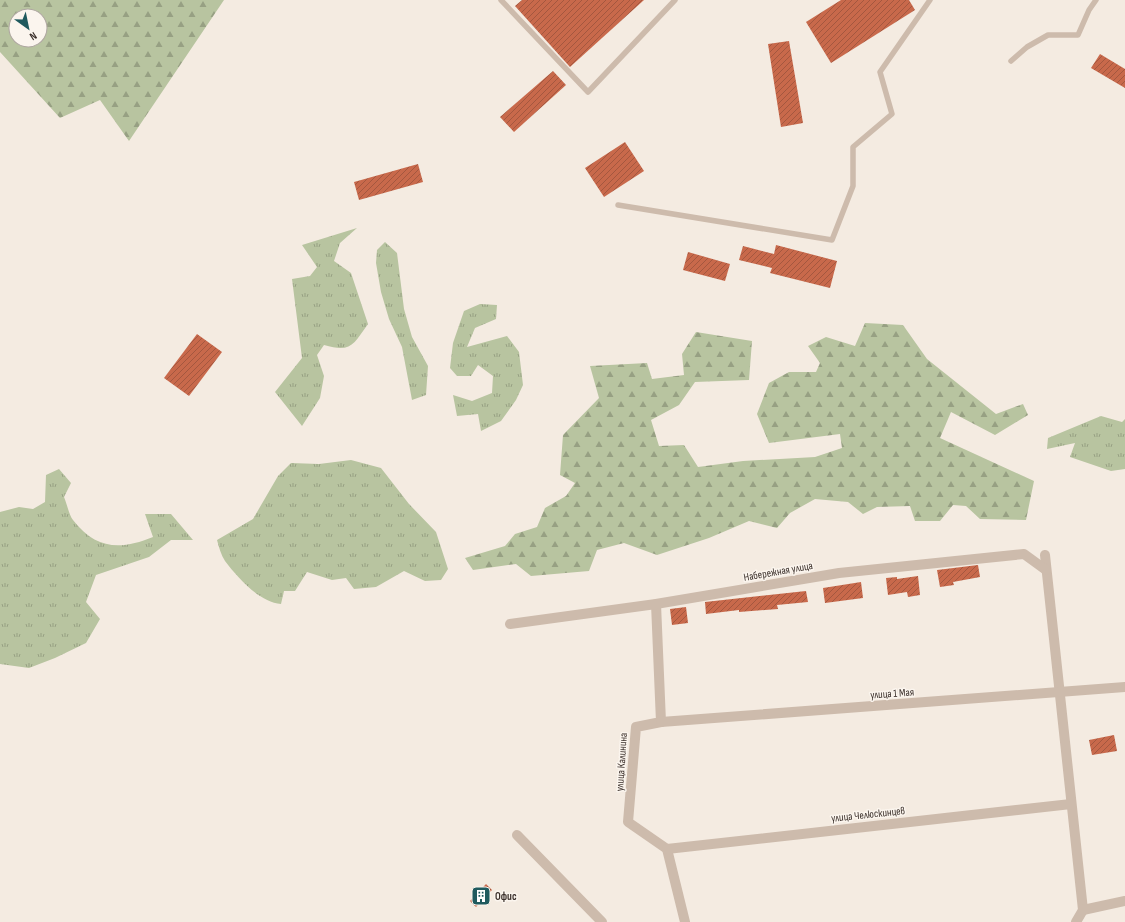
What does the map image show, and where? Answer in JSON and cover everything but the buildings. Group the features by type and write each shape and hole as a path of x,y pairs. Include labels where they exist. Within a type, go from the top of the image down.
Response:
{"street":[{"name":"Набережная улица","path":"510,624 656,604 839,573 1024,554 1046,570"},
{"path":"1045,555 1083,910 1076,922"},
{"path":"656,604 662,722"},
{"name":"улица 1 Мая","path":"662,722 1125,687"},
{"name":"улица Калинина","path":"662,722 636,727 628,822 667,849"},
{"name":"улица Челюскинцев","path":"667,849 1072,804"},
{"path":"517,835 602,922"},
{"path":"667,849 685,922"},
{"path":"1083,910 1125,901"}],"lane":[{"path":"501,0 588,92 675,0"},
{"path":"618,205 832,240 853,186 853,147 892,114 880,72 930,0"},
{"path":"1011,61 1026,47 1048,35 1078,34 1089,10 1096,0"}],"green space":[{"path":"0,0 224,0 129,141 100,100 60,118 0,52"},
{"path":"357,228 340,243 334,261 351,273 368,324 355,342 346,347 340,348 324,345 317,355 324,376 320,398 302,426 275,392 302,358 292,279 310,276 317,267 302,245"},
{"path":"385,242 397,253 404,309 412,337 428,366 426,395 412,400 402,347 389,319 381,292 376,263 377,250"},
{"path":"480,304 497,305 496,319 475,328 467,347 507,336 519,352 523,385 516,400 501,421 481,431 478,414 457,416 453,395 472,401 492,393 493,376 478,365 471,376 457,376 450,368 453,343 464,311"},
{"path":"865,323 903,325 927,359 996,414 1023,404 1028,415 995,435 951,412 940,438 1034,481 1026,520 980,519 966,506 953,505 940,521 915,521 910,506 877,507 863,514 848,502 815,499 790,513 777,528 749,521 709,538 657,555 624,543 597,550 589,571 531,576 516,564 473,570 465,558 505,546 515,534 537,527 545,508 566,496 575,483 560,475 563,435 599,398 590,366 647,363 652,379 684,375 682,354 696,332 752,341 749,380 695,382 679,405 651,420 659,446 684,445 698,467 743,461 815,457 842,448 840,434 769,443 757,414 769,383 789,372 816,372 820,363 808,346 826,337 855,346"},
{"path":"1101,416 1122,422 1125,419 1125,469 1111,471 1070,457 1075,443 1047,449 1048,438"},
{"path":"351,460 381,468 409,504 436,532 448,569 441,580 425,581 404,571 376,587 354,589 346,578 332,580 307,572 295,591 284,591 281,604 265,599 257,594 236,575 225,561 221,554 217,540 253,519 278,476 291,463 319,464"},
{"path":"59,469 71,483 64,497 70,515 82,530 100,542 110,545 120,545 130,544 153,537 145,514 171,514 193,540 171,540 149,557 96,575 86,602 100,619 86,643 55,658 29,668 0,664 0,512 19,507 33,509 45,502 46,475"}],"place":[{"name":"Офис","path":"481,896"}]}
